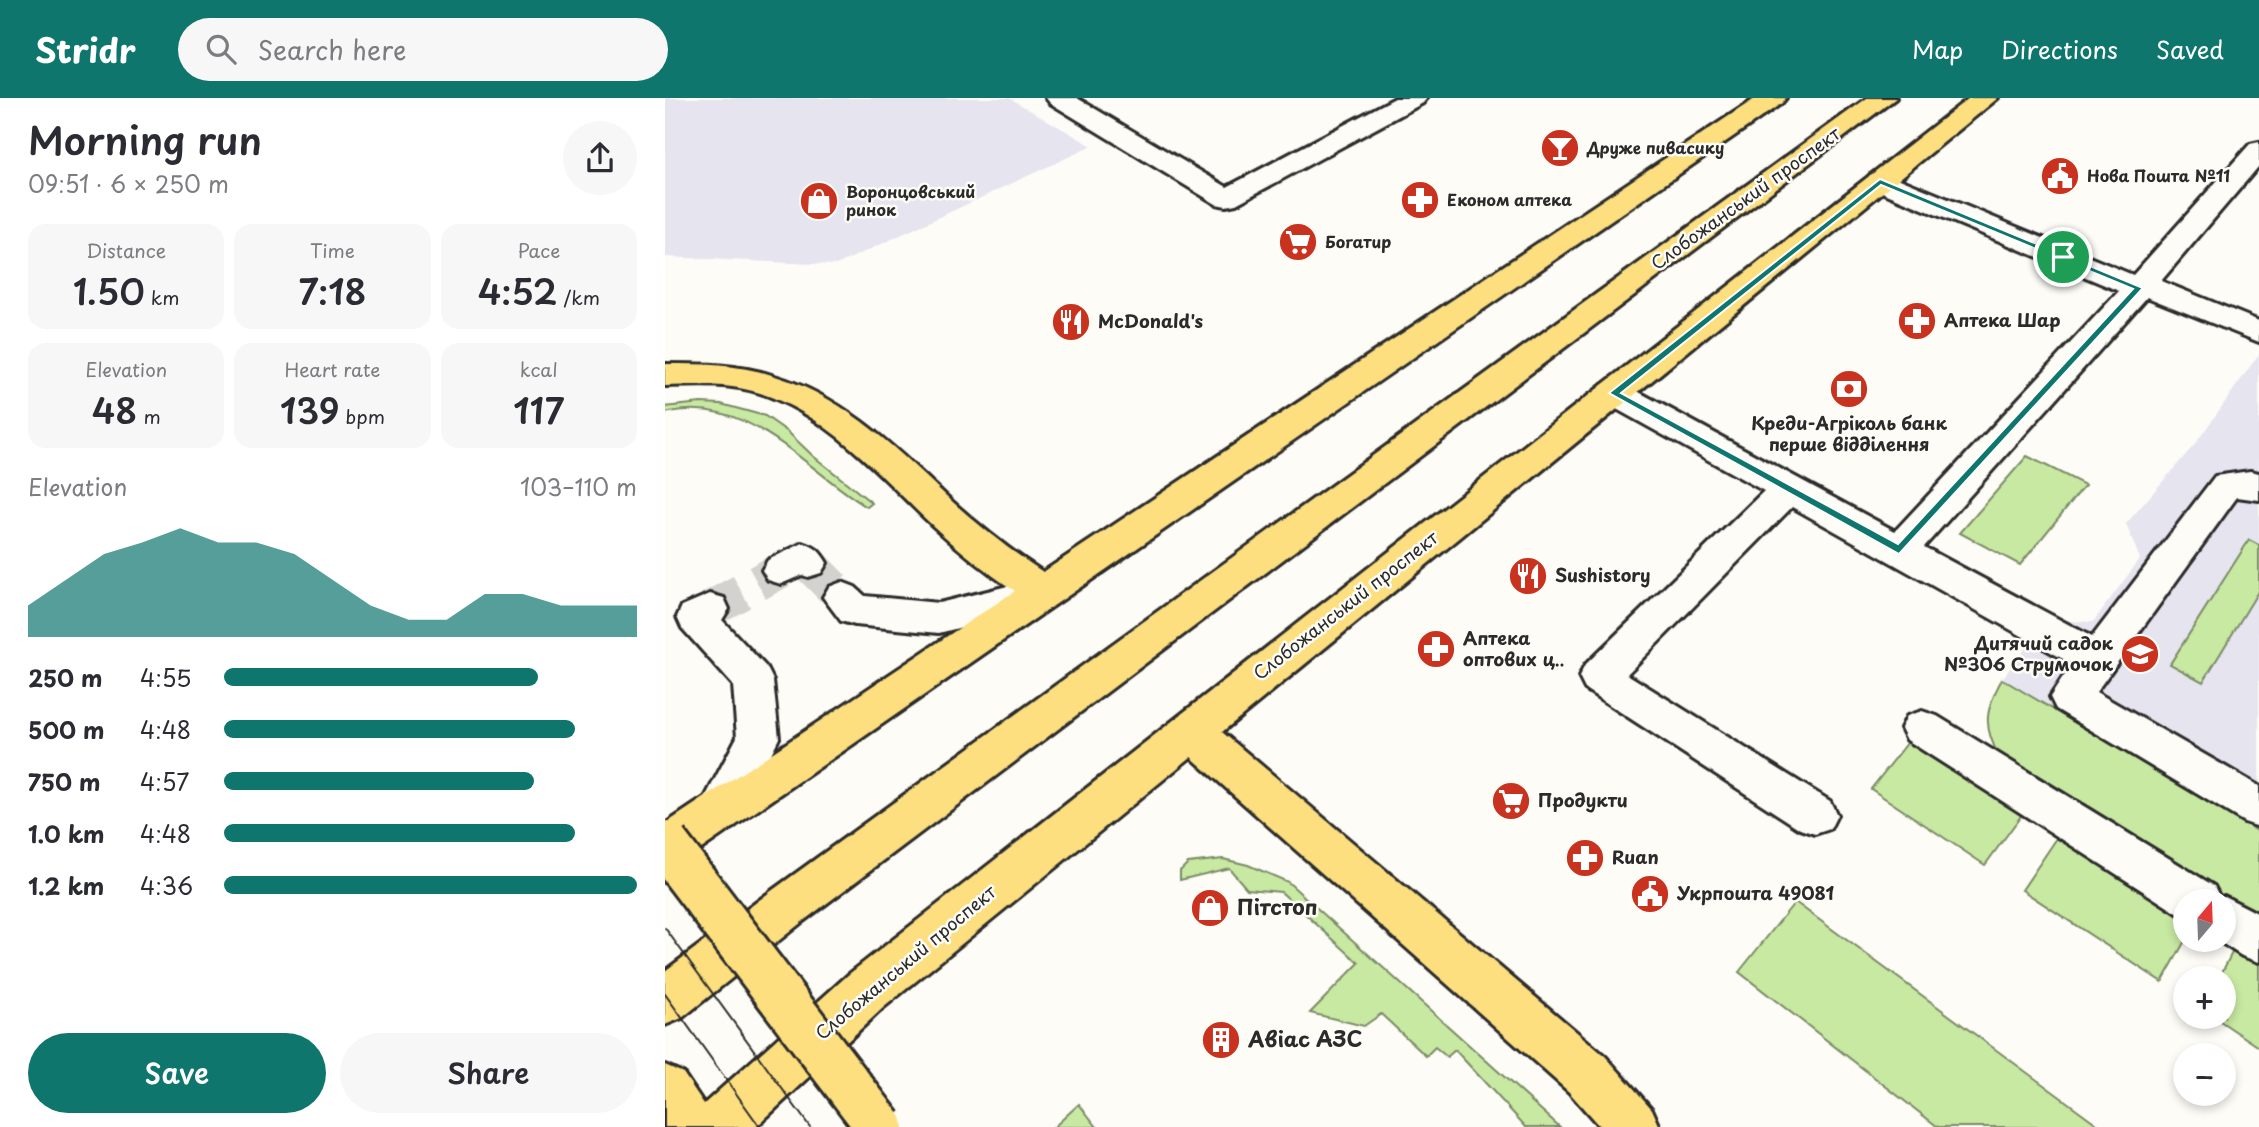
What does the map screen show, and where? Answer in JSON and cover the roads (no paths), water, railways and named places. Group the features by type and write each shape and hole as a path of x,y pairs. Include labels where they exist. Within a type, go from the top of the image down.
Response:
{"main road":[{"path":"880,1127 665,846 719,813 1773,98"},
{"name":"Слобожанський проспект","path":"665,1001 808,891 1883,98"},
{"name":"Слобожанський проспект","path":"719,1127 866,991 1985,98"},
{"path":"671,376 708,372 752,378 792,391 826,410 904,476 983,550 1044,592"},
{"path":"1190,730 1587,1074 1634,1127"},
{"path":"665,1091 689,1127"}],"lane":[{"path":"1059,98 1226,198 1414,98"},
{"path":"1899,550 2140,286 2259,150"},
{"path":"1880,181 2259,332"},
{"path":"1614,393 2097,659"},
{"path":"2259,487 2251,483 2227,485 2070,696 2259,808"},
{"path":"1788,489 1599,677 1815,815"},
{"path":"842,597 855,610 940,618 1044,592"},
{"path":"710,609 696,617 753,680 758,738 719,813"},
{"path":"1922,728 2179,889"},
{"path":"2237,926 2259,940"}],"tunnel":[{"path":"808,563 842,597"},
{"path":"710,609 781,570"}],"tram line":[{"path":"665,928 810,1127"},
{"path":"665,994 760,1127"}],"place":[{"name":"Друже пивасику","path":"1560,148"},
{"name":"Нова Пошта №11","path":"2060,176"},
{"name":"Економ аптека","path":"1420,200"},
{"name":"Воронцовський ринок","path":"819,201"},
{"name":"Богатир","path":"1298,242"},
{"name":"Аптека Шар","path":"1917,321"},
{"name":"McDonald's","path":"1071,322"},
{"name":"Креди-Агріколь банк перше відділення","path":"1849,389"},
{"name":"Sushistory","path":"1528,576"},
{"name":"Аптека оптових ц‥","path":"1436,649"},
{"name":"Дитячий садок №306 Струмочок","path":"2140,654"},
{"name":"Продукти","path":"1511,801"},
{"name":"Ruan","path":"1585,858"},
{"name":"Укрпошта 49081","path":"1650,894"},
{"name":"Пітстоп","path":"1210,908"},
{"name":"Авіас АЗС","path":"1221,1040"}]}
